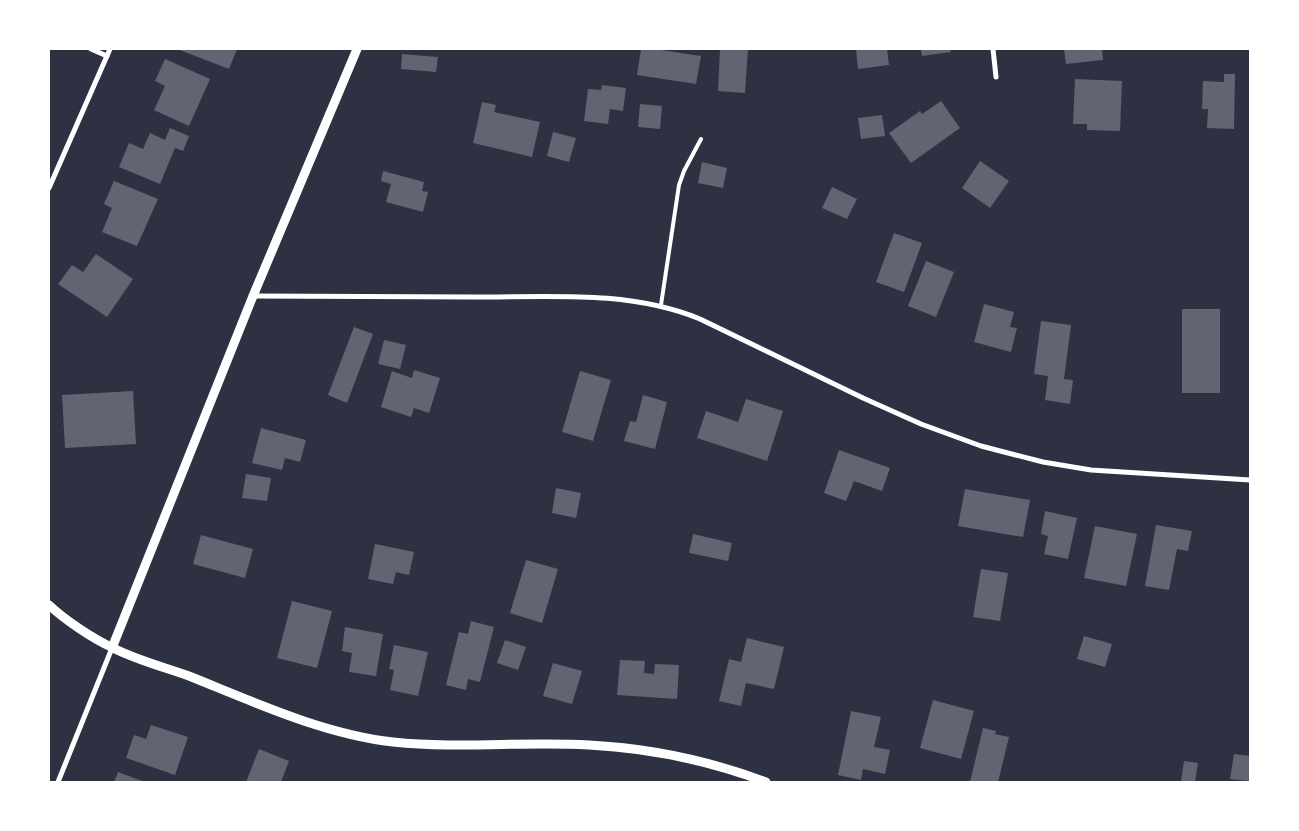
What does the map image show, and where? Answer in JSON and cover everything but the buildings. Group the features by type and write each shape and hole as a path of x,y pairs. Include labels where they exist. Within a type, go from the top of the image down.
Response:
{"street":[{"path":"91,49 107,56"},
{"path":"49,188 110,49"},
{"path":"58,782 253,296 357,49"},
{"path":"993,49 996,77"},
{"path":"253,296 598,298 661,305 700,319 921,424 981,446 1043,462 1092,470 1250,480"},
{"path":"49,606 58,614 112,648 293,717 360,736 392,742 437,745 588,745 621,747 682,758 726,769 766,782"}],"lane":[{"path":"661,305 680,185 684,171 700,139"}]}
